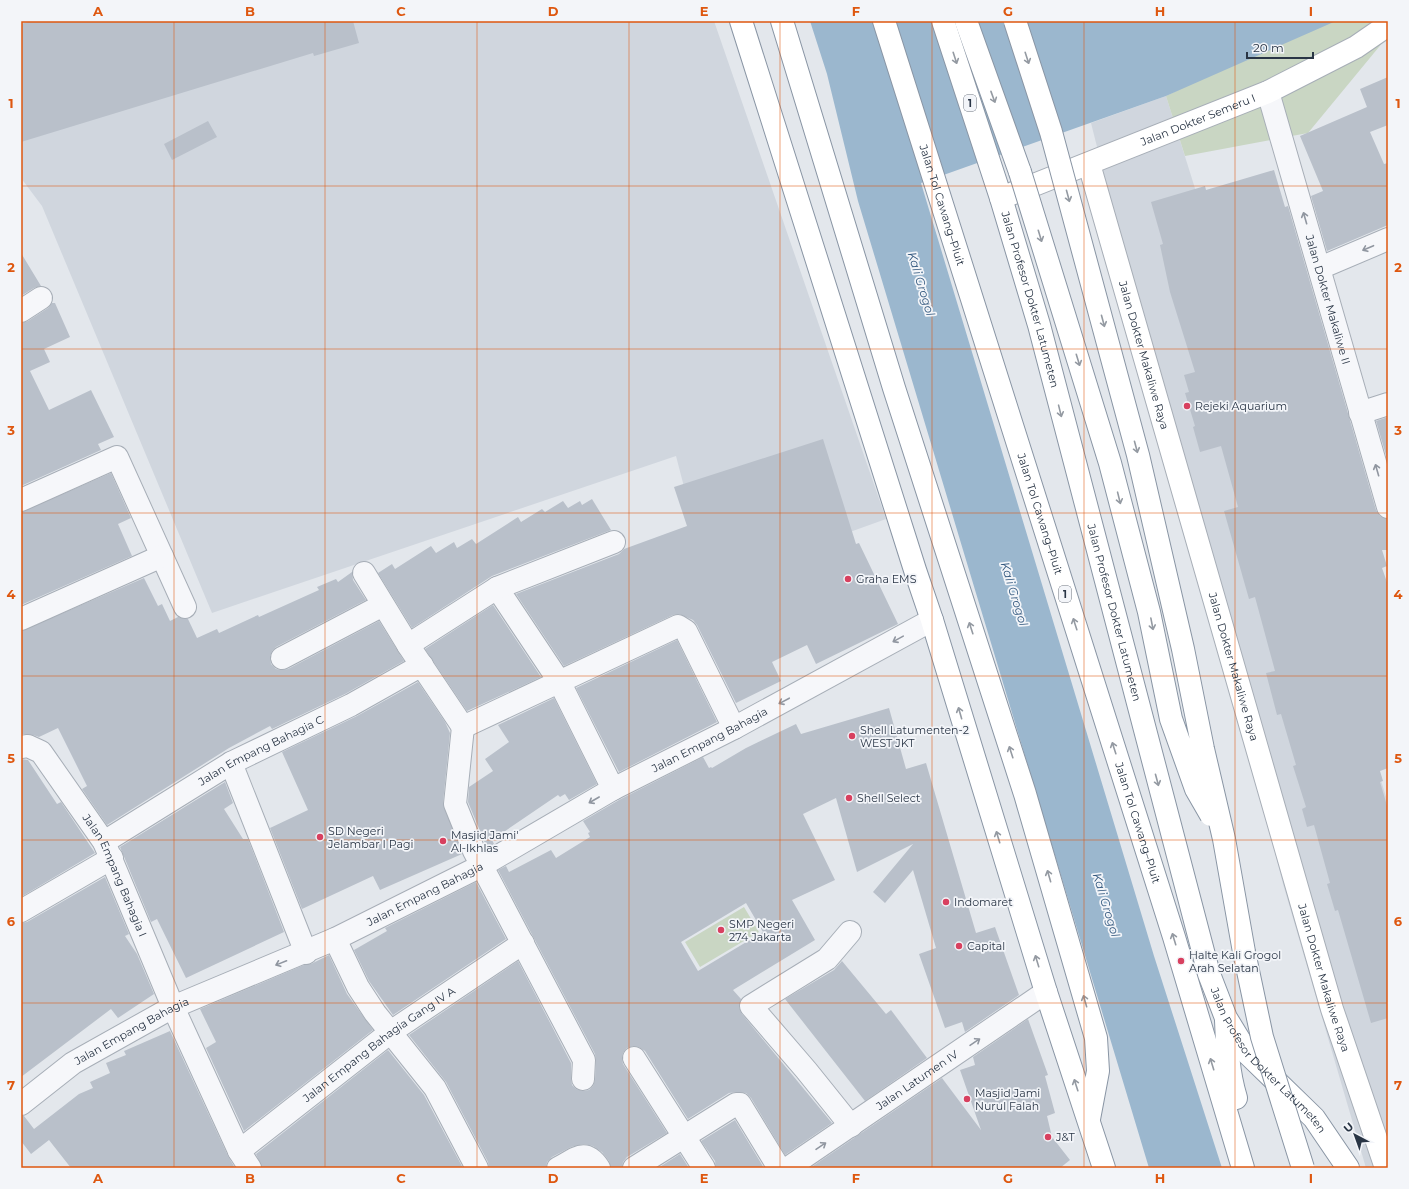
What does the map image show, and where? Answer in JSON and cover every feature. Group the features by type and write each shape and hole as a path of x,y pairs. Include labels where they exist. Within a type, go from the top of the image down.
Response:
{"main road":[{"path":"741,21 792,187 932,620 1100,1165"},
{"path":"782,21 894,388 1025,794 1096,1038 1098,1071 1088,1122"},
{"name":"Jalan Tol Cawang–Pluit","path":"884,21 1169,922 1243,1168"},
{"name":"Jalan Profesor Dokter Latumeten","path":"943,21 998,191 1039,325 1209,974 1226,1018 1248,1054 1314,1118 1348,1168"},
{"path":"966,21 1020,172 1110,463 1150,612 1171,719 1196,789 1224,839"},
{"path":"1015,21 1051,132 1138,455 1183,649 1202,749 1224,839 1244,952 1262,1037 1302,1168"},
{"name":"Jalan Dokter Semeru I","path":"998,191 1089,164 1268,92 1356,47 1388,25"},
{"name":"Jalan Dokter Makaliwe Raya","path":"1089,164 1332,1009 1386,1168"},
{"path":"1226,1018 1227,1052 1232,1085 1256,1168"}],"street":[{"name":"Jalan Dokter Makaliwe II","path":"1268,92 1388,507"},
{"path":"1320,268 1388,239"},
{"path":"21,312 41,298"},
{"path":"1360,414 1388,404"},
{"path":"21,500 117,457 185,607"},
{"path":"408,645 497,588 614,542"},
{"path":"21,619 162,556"},
{"path":"364,573 408,645 463,727 455,804 474,851 483,865 584,1060 584,1074"},
{"path":"497,588 560,681 613,788"},
{"path":"282,658 383,605"},
{"name":"Jalan Empang Bahagia","path":"21,1104 73,1063 173,1007 306,953 483,865 613,788 734,728 932,620"},
{"path":"463,727 678,626 682,627 686,631 734,728"},
{"name":"Jalan Empang Bahagia C","path":"21,911 231,763 351,705 422,665"},
{"name":"Jalan Empang Bahagia I","path":"31,749 108,850 173,1007 245,1160"},
{"path":"231,763 306,953"},
{"path":"850,932 826,959 751,1006 851,1126"},
{"path":"335,939 358,987 375,1013 392,1031 435,1088 477,1168"},
{"name":"Jalan Empang Bahagia Gang IV A","path":"245,1160 392,1031 524,943"},
{"name":"Jalan Latumen IV","path":"788,1168 1046,992"},
{"path":"634,1058 704,1168"},
{"path":"634,1168 736,1104 740,1104 779,1168"},
{"path":"558,1168 582,1156 588,1156 593,1159 599,1168"}],"shaded area":[{"path":"21,21 714,21 886,519 709,583 676,456 212,613 42,206 21,178"},
{"path":"1166,96 1388,803 1388,1168 1366,1168 1283,884 1091,123"}],"green space":[{"path":"1316,21 1388,21 1388,36 1308,133 1185,156 1166,96"},
{"path":"744,907 759,932 700,967 685,942"}],"water":[{"name":"Kali Grogol","path":"810,21 1336,21 1166,96 921,183 1154,956 1222,1168 1149,1168 858,201 827,74"}],"building":[{"path":"32,21 353,21 359,43 314,56 313,53 21,142 21,24"},
{"path":"1388,77 1388,125 1370,132 1384,164 1388,163 1388,225 1327,251 1311,196 1323,191 1300,136 1367,107 1360,89"},
{"path":"208,121 217,137 172,160 164,144"},
{"path":"1274,170 1285,207 1288,206 1376,510 1380,516 1388,519 1388,550 1382,550 1387,566 1382,568 1388,585 1388,768 1380,771 1383,781 1380,782 1388,809 1388,1018 1371,1023 1338,910 1335,911 1327,884 1330,883 1314,825 1307,827 1302,809 1306,807 1293,766 1296,765 1281,714 1277,715 1266,673 1275,671 1255,597 1249,599 1224,511 1238,507 1221,446 1200,452 1193,427 1195,426 1185,393 1189,392 1184,375 1195,372 1170,292 1160,245 1163,244 1151,202 1205,186 1206,190"},
{"path":"21,253 41,286 34,288 21,296"},
{"path":"52,303 55,303 70,337 44,349 50,362 30,371 49,410 91,390 114,437 98,444 101,450 21,486 21,323 28,321 48,308"},
{"path":"1388,417 1388,462 1376,421"},
{"path":"823,439 856,544 859,543 898,624 816,664 807,645 772,662 781,681 736,703 697,625 693,620 679,614 673,615 564,666 516,594 619,554 624,549 687,526 674,487"},
{"path":"111,473 131,518 118,524 132,556 21,605 21,512"},
{"path":"592,499 611,530 492,576 412,628 378,573 392,564 395,569 431,546 436,553 454,542 457,548 472,539 476,544 518,517 521,522 542,509 545,512 563,501 568,508 580,501 582,505"},
{"path":"352,572 353,580 366,600 276,647 272,651 270,657 271,664 276,669 288,669 379,621 404,661 345,694 272,729 270,726 229,748 107,825 82,789 87,786 58,728 39,737 21,734 21,631 144,578 158,606 162,604 170,621 178,617 188,619 197,638 217,629 219,633 258,615 259,617 319,590 317,587 336,579 338,582"},
{"path":"493,605 541,677 467,711 425,649"},
{"path":"677,640 717,722 619,772 576,688"},
{"path":"418,682 445,722 450,733 443,803 462,854 380,890 373,876 302,909 270,828 308,810 282,752 357,716"},
{"path":"554,698 597,784 569,800 565,794 560,797 558,795 492,840 494,844 487,848 468,802 469,787 493,771 485,759 509,742 498,725"},
{"path":"889,708 906,769 926,763 976,933 995,927 1019,995 965,1032 962,1022 945,1028 919,954 936,948 913,870 885,903 873,892 913,844 857,872 836,798 803,814 835,880 792,900 815,940 733,990 741,999 739,1007 742,1014 832,1123 785,1155 751,1098 746,1093 729,1093 688,1119 645,1051 639,1047 633,1046 627,1048 623,1053 623,1064 667,1133 627,1157 623,1162 622,1168 611,1168 609,1161 602,1152 593,1146 584,1144 571,1147 552,1157 547,1162 546,1168 489,1168 488,1162 446,1082 409,1035 518,961 571,1063 572,1085 576,1089 583,1091 589,1090 593,1086 595,1080 596,1061 595,1054 498,870 506,866 509,872 551,850 556,858 590,837 588,833 590,832 583,821 619,800 703,757 709,768 712,768 746,748 796,724 801,734","holes":["746,903 763,932 698,971 681,942"]},
{"path":"21,759 28,760 57,804 61,802 95,853 21,897"},
{"path":"225,782 233,803 224,809 243,839 248,839 284,932 186,978 157,919 151,922 120,847"},
{"path":"105,877 129,934 125,936 137,954 154,994 118,1018 111,1009 21,1077 21,923 27,922"},
{"path":"476,882 506,939 393,1015 369,981 354,950 387,931 385,928"},
{"path":"329,955 347,994 373,1030 244,1131 206,1048 216,1042 200,1009 304,965 311,964"},
{"path":"842,961 886,1014 891,1010 927,1058 865,1101 785,999 834,970"},
{"path":"1028,1019 1048,1075 1045,1076 1055,1113 1047,1116 1052,1137 1070,1160 1060,1168 810,1168 942,1078 981,1130 960,1070 975,1065 973,1057"},
{"path":"170,1031 235,1168 71,1168 49,1140 31,1154 21,1141 21,1116 24,1116 34,1129 79,1094 93,1088 90,1082 110,1073 106,1063 126,1055 124,1051"},
{"path":"388,1050 424,1095 463,1168 262,1168 256,1154"},
{"path":"735,1120 764,1168 716,1168 715,1161 701,1141"},
{"path":"680,1154 689,1168 658,1168"}],"place":[{"name":"Rejeki Aquarium","path":"1187,406"},
{"name":"Graha EMS","path":"848,579"},
{"name":"Shell Latumenten-2 WEST JKT","path":"852,736"},
{"name":"Shell Select","path":"849,798"},
{"name":"SD Negeri Jelambar I Pagi","path":"320,837"},
{"name":"Masjid Jami' Al-Ikhlas","path":"443,841"},
{"name":"Indomaret","path":"946,902"},
{"name":"SMP Negeri 274 Jakarta","path":"721,930"},
{"name":"Capital","path":"959,946"},
{"name":"Halte Kali Grogol Arah Selatan","path":"1181,961"},
{"name":"Masjid Jami Nurul Falah","path":"967,1099"},
{"name":"J&T","path":"1048,1137"}]}
